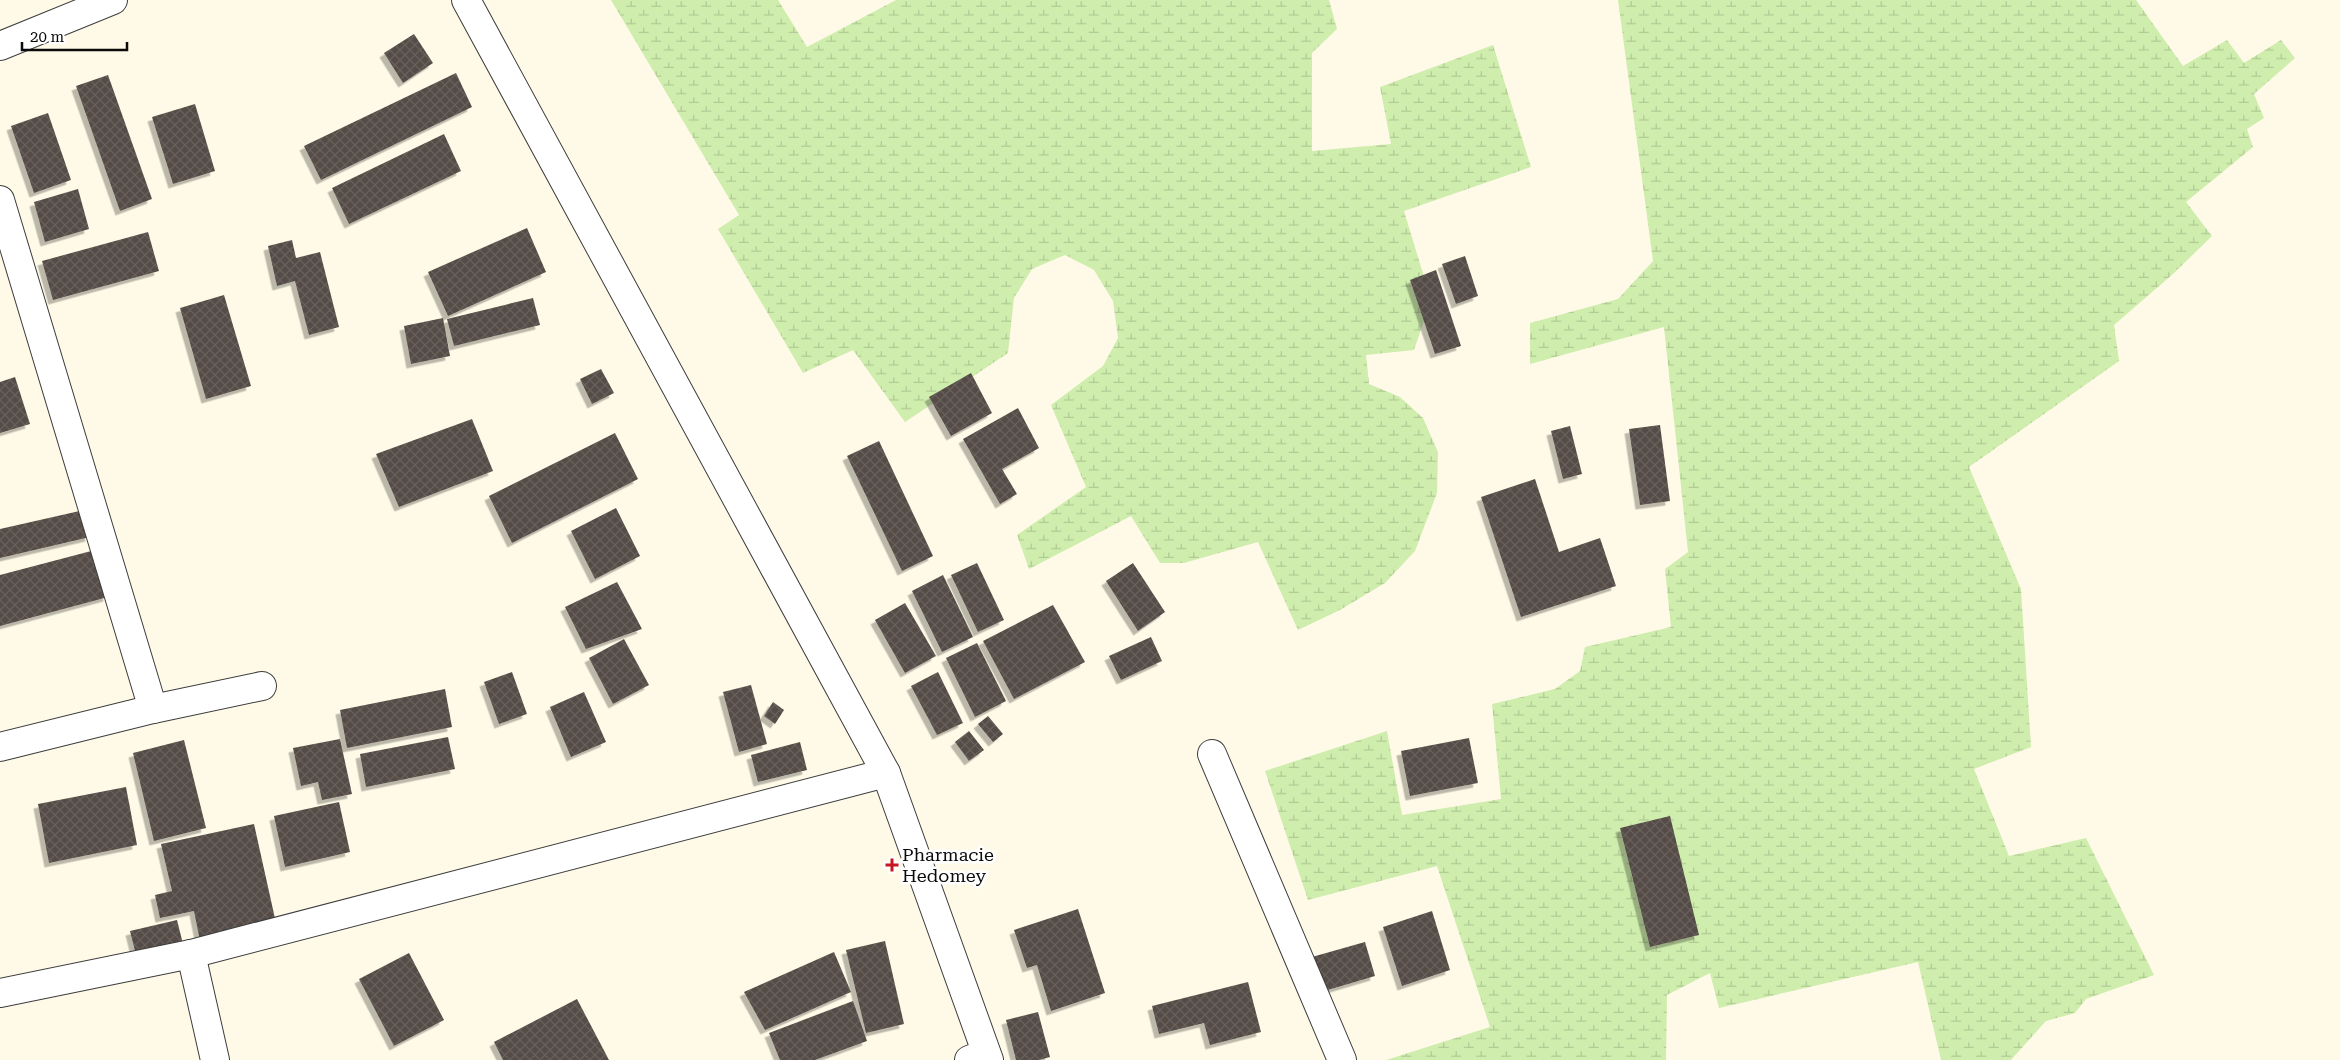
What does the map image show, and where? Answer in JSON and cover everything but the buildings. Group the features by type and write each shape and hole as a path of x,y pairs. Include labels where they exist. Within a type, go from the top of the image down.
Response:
{"street":[{"path":"0,46 113,0"},
{"path":"466,0 886,773 981,1058"},
{"path":"0,200 153,709"},
{"path":"0,747 153,709 262,686"},
{"path":"1212,754 1342,1060"},
{"path":"0,993 191,954 886,773"},
{"path":"191,954 216,1060"}],"green space":[{"path":"611,0 778,0 807,47 896,0 1329,0 1337,29 1312,53 1312,151 1391,144 1380,87 1493,45 1531,167 1404,211 1431,300 1414,350 1366,355 1369,384 1400,397 1423,418 1438,452 1437,493 1415,551 1385,583 1340,610 1298,630 1258,542 1184,563 1160,563 1131,516 1029,569 1017,535 1086,487 1051,405 1103,366 1118,338 1113,301 1094,270 1065,255 1032,269 1014,298 1008,353 905,422 853,350 803,373 718,229 739,215"},
{"path":"1618,0 2136,0 2183,66 2227,40 2244,63 2281,40 2295,58 2254,94 2264,118 2247,129 2253,147 2186,202 2212,236 2173,274 2114,325 2119,361 1969,467 2021,589 2031,747 1974,769 2009,856 2086,838 2154,975 2086,999 2075,1013 2046,1021 2011,1060 1941,1060 1918,962 1719,1008 1710,973 1667,995 1666,1060 1386,1060 1490,1027 1437,866 1308,900 1265,771 1387,731 1402,815 1501,799 1492,704 1555,689 1580,671 1585,647 1671,627 1665,569 1688,552 1664,327 1530,364 1530,323 1618,299 1653,261"}],"place":[{"name":"Pharmacie Hedomey","path":"892,865"}]}
